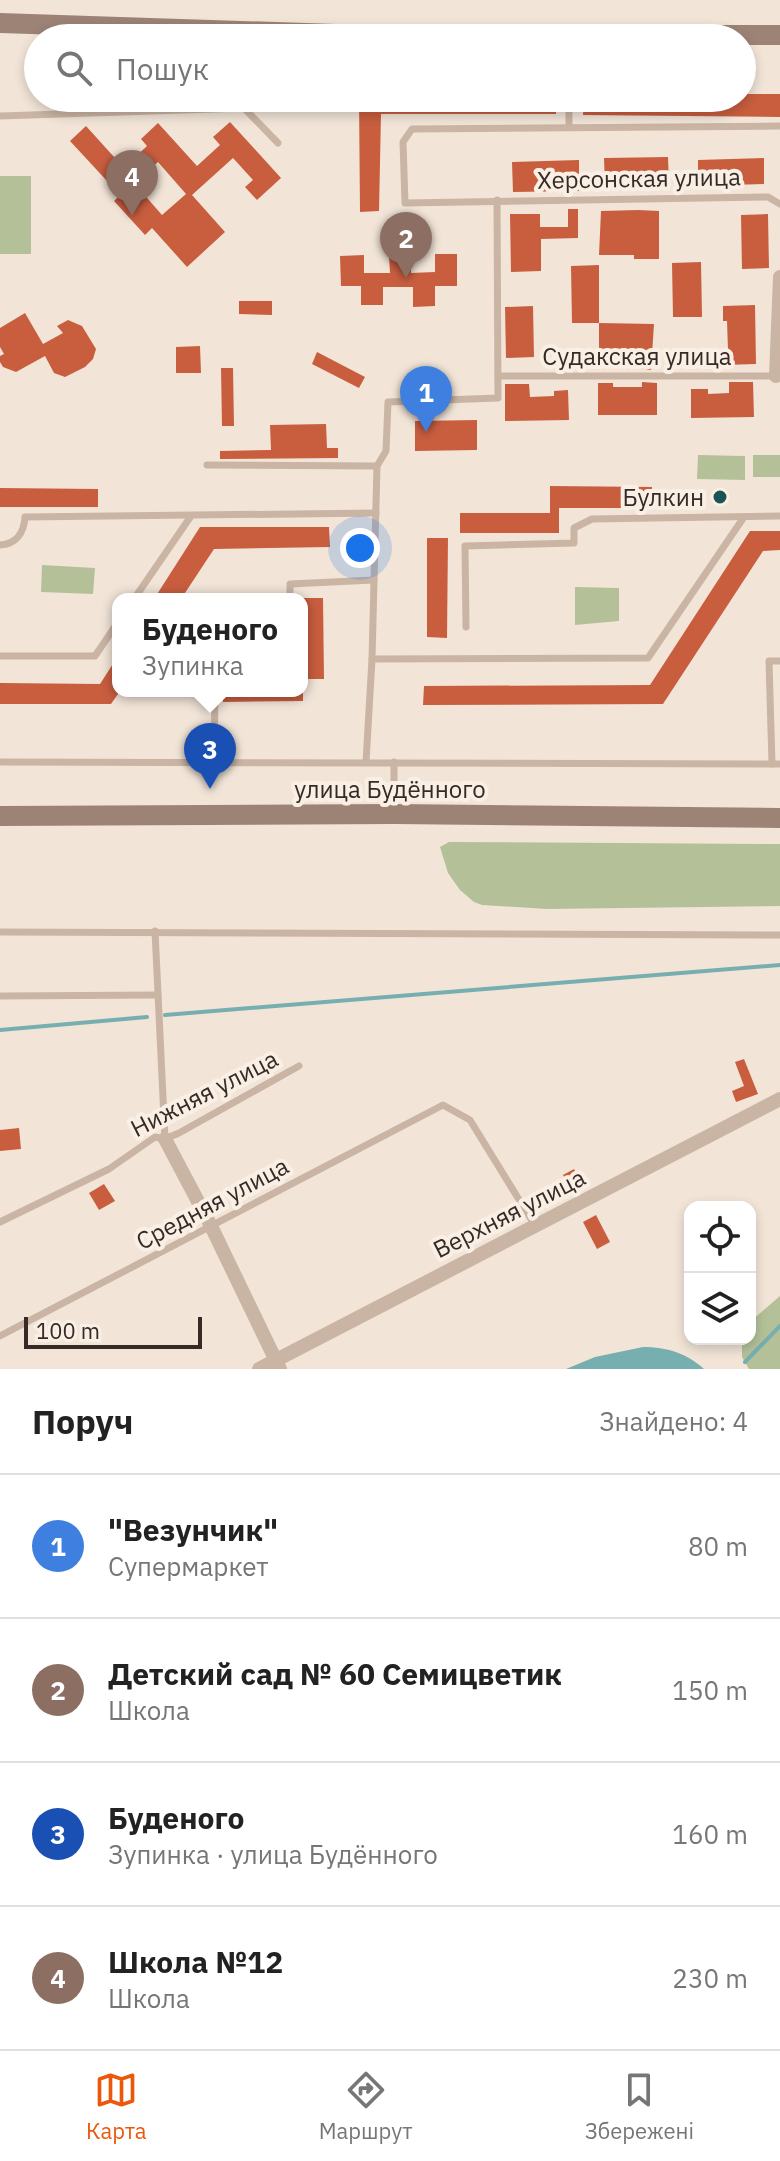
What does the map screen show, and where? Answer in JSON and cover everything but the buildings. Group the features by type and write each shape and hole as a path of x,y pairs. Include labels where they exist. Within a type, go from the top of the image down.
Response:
{"main road":[{"path":"0,23 30,24"},
{"path":"756,35 780,35"},
{"name":"улица Будённого","path":"0,816 394,814 780,818"}],"street":[{"path":"776,376 780,277"},
{"name":"Верхняя улица","path":"259,1369 277,1364 534,1224 780,1099"},
{"path":"165,1139 211,1226 277,1364"}],"lane":[{"path":"0,116 122,112"},
{"path":"248,112 278,143"},
{"path":"569,112 569,126 780,126"},
{"name":"Херсонская улица","path":"569,126 412,129 403,142 405,203 768,197 780,204"},
{"path":"366,762 377,466 386,451 388,402 498,398 497,200"},
{"name":"Судакская улица","path":"498,376 776,376"},
{"path":"207,465 377,466"},
{"path":"0,545 13,542 19,536 25,517 376,513"},
{"path":"138,593 191,516"},
{"path":"466,627 465,546 574,543 574,528 592,519 780,516"},
{"path":"372,659 648,658 744,517"},
{"path":"290,593 290,584 374,580"},
{"path":"0,656 95,656 112,631"},
{"path":"0,762 776,764 769,661 780,661"},
{"path":"214,762 215,697"},
{"path":"394,762 394,814"},
{"path":"155,931 165,1139"},
{"path":"0,932 780,935"},
{"path":"0,996 158,995"},
{"name":"Нижняя улица","path":"0,1222 109,1169 155,1137 165,1139 179,1133 299,1066"},
{"name":"Средняя улица","path":"0,1336 443,1105 470,1120 534,1224"}],"green space":[{"path":"0,176 31,176 31,254 0,254"},
{"path":"698,455 745,456 745,480 697,479"},
{"path":"753,455 780,455 780,477 753,477"},
{"path":"42,565 95,568 93,594 41,592"},
{"path":"575,587 619,588 619,621 575,625"},
{"path":"449,842 780,844 780,906 547,909 482,905 460,890 448,873 440,847"},
{"path":"780,1296 780,1369 749,1369 742,1357 742,1345 756,1345 756,1317"}],"water":[{"path":"643,1347 676,1352 704,1369 566,1369 595,1357"}],"waterway":[{"path":"165,1015 780,965"},
{"path":"0,1030 147,1017"},
{"path":"745,1362 780,1326"}],"place":[{"name":"Школа №12","path":"132,216"},
{"name":"Детский сад № 60 Семицветик","path":"406,278"},
{"name":"\"Везунчик\"","path":"426,432"},
{"name":"Булкин","path":"720,497"},
{"name":"Буденого","path":"210,789"}]}
